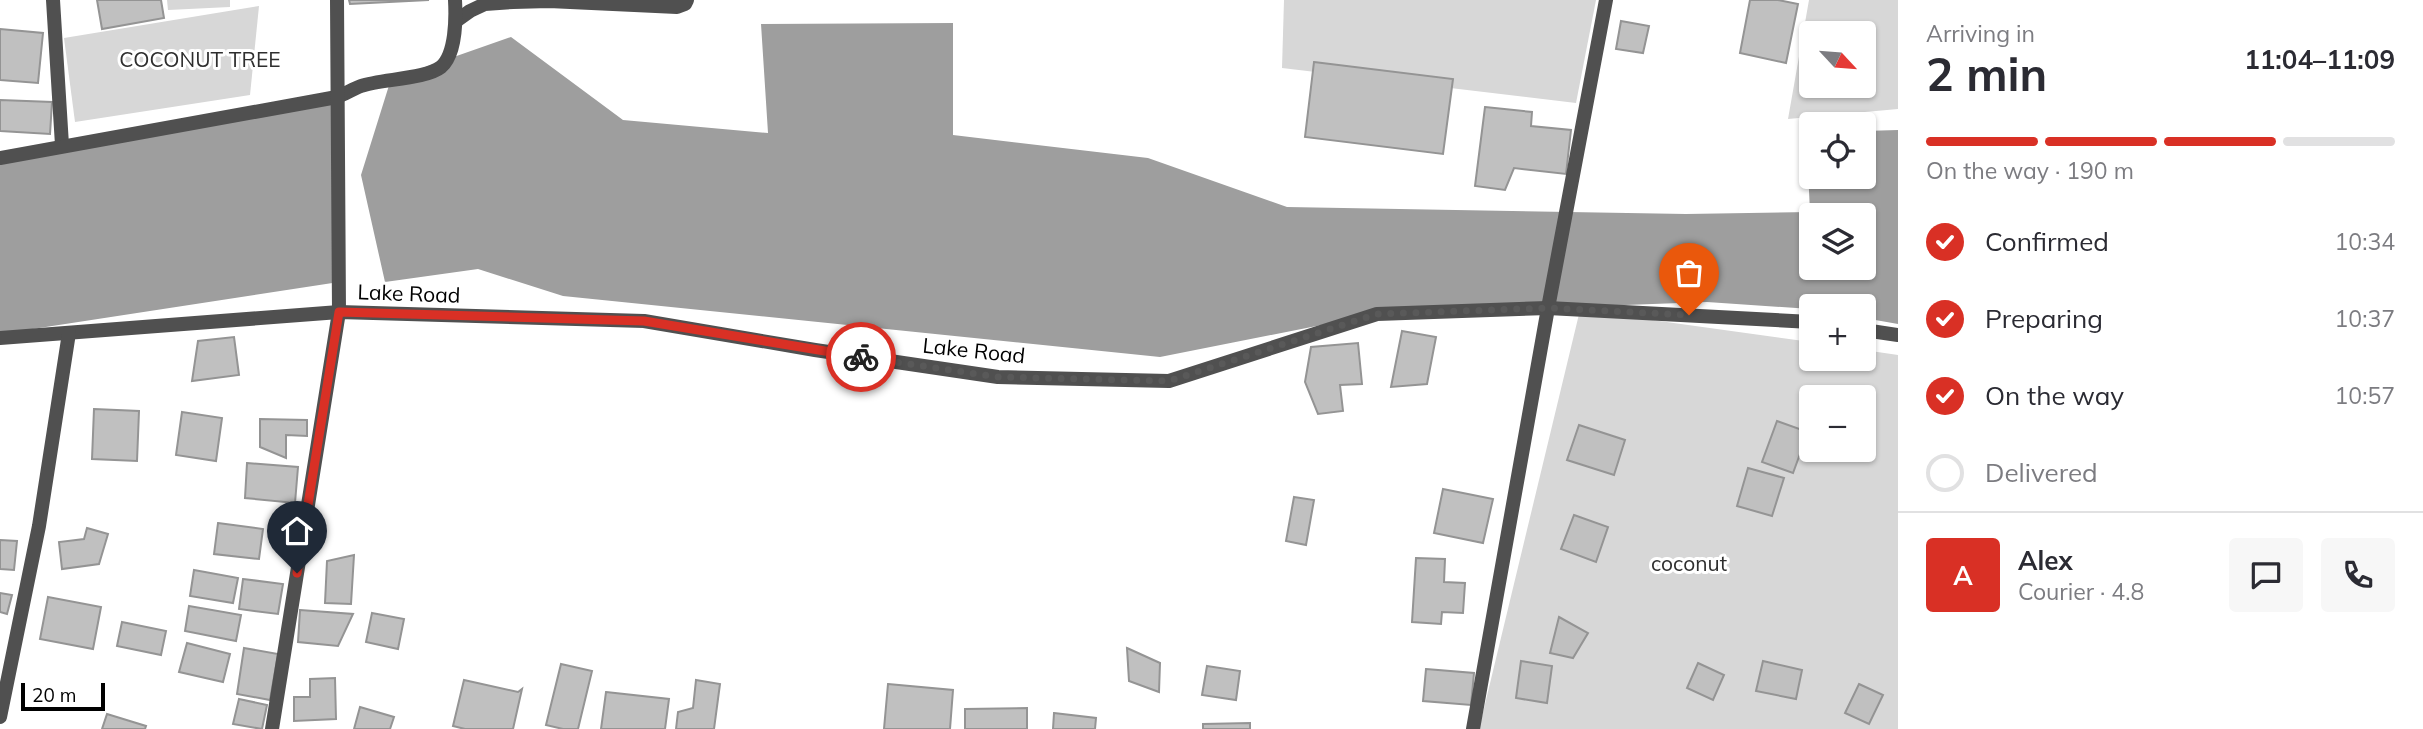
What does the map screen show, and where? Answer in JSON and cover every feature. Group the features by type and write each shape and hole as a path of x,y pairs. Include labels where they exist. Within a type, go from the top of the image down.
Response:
{"street":[{"path":"53,0 62,145"},
{"path":"272,729 339,312 337,0"},
{"path":"0,159 62,145 337,97 361,86 419,75 440,68 450,51 456,21 456,0"},
{"path":"456,21 485,4 549,1 677,7 685,4 687,0"},
{"path":"1473,729 1606,0"},
{"name":"Lake Road","path":"0,338 339,312 644,321 998,377 1169,381 1377,314 1548,308 1799,321"},
{"path":"1876,332 1898,335"},
{"path":"0,717 39,526 69,333"}],"green space":[{"name":"COCONUT TREE","path":"167,0 230,0 230,7 168,10"},
{"path":"1284,0 1596,0 1576,103 1282,68"},
{"path":"1809,0 1898,0 1898,109 1799,112 1799,118 1788,119 1799,57 1799,98 1876,98 1876,21 1805,21"},
{"name":"COCONUT TREE","path":"259,6 250,95 75,122 64,38"},
{"name":"coconut","path":"1580,310 1799,340 1799,371 1876,371 1876,352 1898,355 1898,729 1479,729"}],"shaded area":[{"path":"953,23 953,135 1148,158 1287,207 1686,214 1799,212 1799,280 1876,280 1876,203 1810,203 1809,189 1876,189 1876,131 1898,130 1898,324 1876,320 1876,294 1799,294 1799,308 1707,302 1377,314 1160,357 563,296 478,269 385,282 361,175 391,79 511,37 623,120 768,133 761,24"},
{"path":"337,97 339,282 0,334 0,163"}],"building":[{"path":"97,0 161,0 164,18 102,29"},
{"path":"349,0 429,0 350,4"},
{"path":"1750,0 1778,0 1798,4 1786,63 1740,53"},
{"path":"1621,21 1649,26 1643,53 1616,49"},
{"path":"0,29 43,33 38,83 0,80"},
{"path":"1314,62 1453,79 1443,154 1305,137"},
{"path":"0,100 52,102 50,134 0,131"},
{"path":"1485,107 1532,112 1531,126 1571,130 1566,174 1514,168 1505,190 1475,186"},
{"path":"1402,331 1436,337 1427,384 1391,387"},
{"path":"234,337 239,375 192,381 198,341"},
{"path":"1358,343 1362,384 1340,385 1343,411 1318,414 1305,382 1311,347"},
{"path":"94,409 139,411 137,461 92,459"},
{"path":"182,412 222,418 216,461 176,455"},
{"path":"260,419 307,420 307,436 286,435 286,458 260,447"},
{"path":"1777,421 1799,429 1799,457 1793,473 1762,462"},
{"path":"1579,425 1625,440 1614,475 1567,460"},
{"path":"247,463 298,467 295,503 245,498"},
{"path":"1748,468 1784,478 1772,516 1737,506"},
{"path":"1443,489 1493,499 1483,543 1434,533"},
{"path":"1294,497 1314,500 1306,545 1286,541"},
{"path":"1574,515 1608,527 1596,562 1561,549"},
{"path":"218,523 263,529 259,559 214,554"},
{"path":"87,528 108,534 99,564 62,569 59,542 84,539"},
{"path":"0,540 17,541 14,570 0,569"},
{"path":"354,555 351,604 325,603 327,561"},
{"path":"1416,558 1445,559 1444,582 1465,583 1463,613 1442,612 1441,624 1412,622"},
{"path":"194,570 238,578 233,603 190,596"},
{"path":"243,579 283,584 278,614 239,609"},
{"path":"0,593 12,595 7,614 0,612"},
{"path":"48,597 101,607 93,649 40,639"},
{"path":"189,606 241,615 236,641 185,631"},
{"path":"300,610 353,614 338,646 298,642"},
{"path":"372,613 404,619 398,649 366,642"},
{"path":"1559,617 1588,633 1573,658 1550,653"},
{"path":"122,622 166,631 161,655 117,646"},
{"path":"187,643 230,654 223,682 179,672"},
{"path":"244,648 278,654 270,700 237,694"},
{"path":"1127,648 1160,663 1159,692 1129,681"},
{"path":"1521,661 1552,666 1547,703 1516,698"},
{"path":"1763,661 1802,670 1796,699 1756,691"},
{"path":"1698,663 1724,675 1713,700 1687,688"},
{"path":"561,664 592,671 578,729 546,725"},
{"path":"1207,666 1240,671 1236,700 1202,695"},
{"path":"1426,669 1474,673 1471,705 1423,701"},
{"path":"335,678 336,719 294,721 294,697 310,697 310,679"},
{"path":"464,680 518,692 522,689 513,729 465,729 453,726"},
{"path":"696,680 720,684 714,729 676,729 678,712 693,708"},
{"path":"888,684 953,690 950,729 884,729"},
{"path":"1859,684 1883,695 1869,724 1845,713"},
{"path":"606,692 669,699 665,729 601,729"},
{"path":"239,699 267,705 262,729 233,724"},
{"path":"360,707 394,717 390,729 354,729"},
{"path":"1027,708 1027,729 965,729 965,709"},
{"path":"1054,713 1096,718 1095,729 1053,729"},
{"path":"107,714 146,726 145,729 102,729"},
{"path":"1250,723 1250,729 1203,729 1203,724"}],"way so far":[{"path":"861,357 998,377 1169,381 1377,314 1548,308 1689,315"}],"route":[{"path":"297,573 339,312 644,321 861,357"}]}
